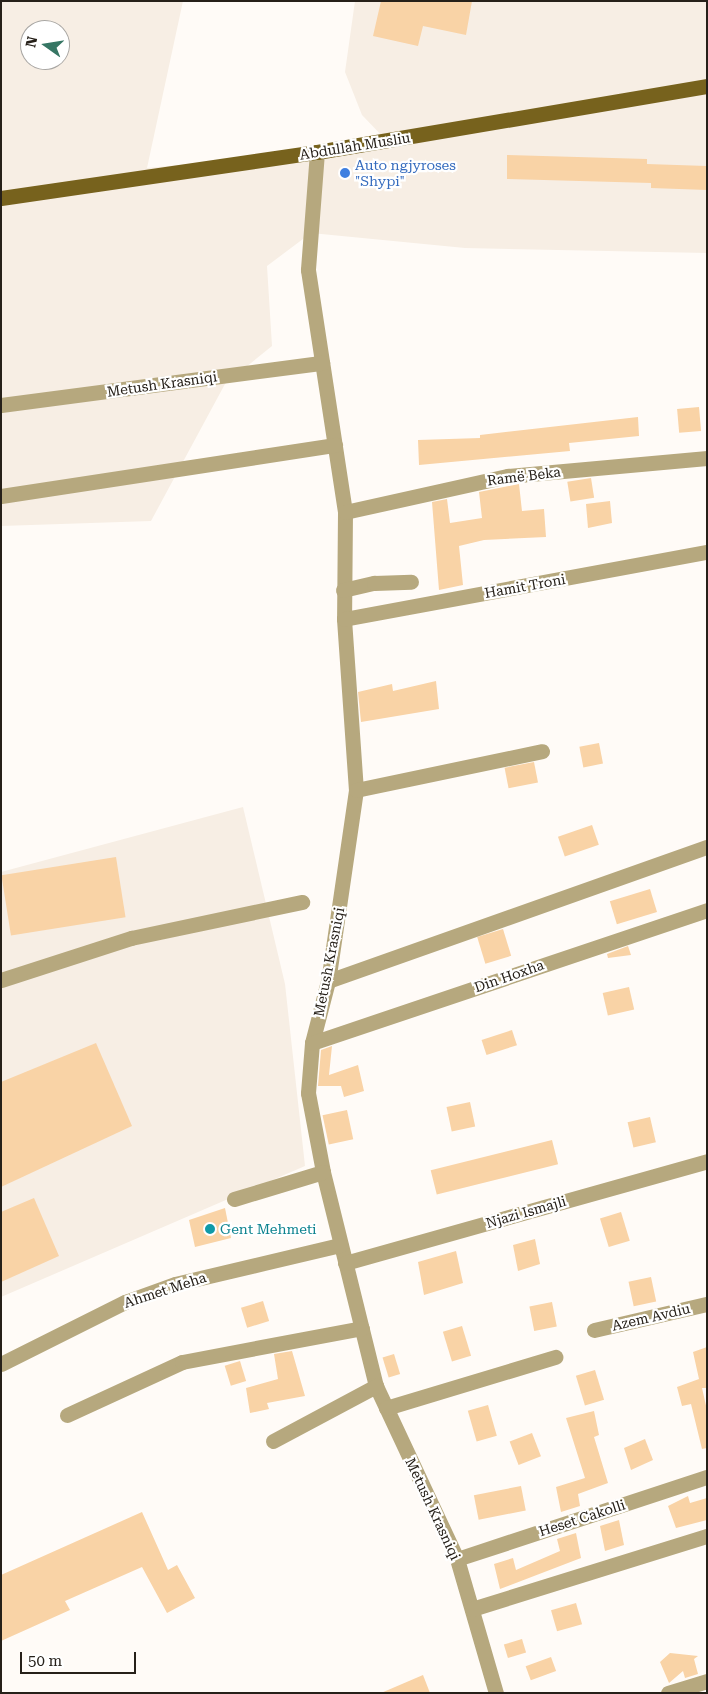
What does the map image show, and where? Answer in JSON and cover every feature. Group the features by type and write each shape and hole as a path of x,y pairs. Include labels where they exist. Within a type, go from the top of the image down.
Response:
{"main road":[{"name":"Abdullah Musliu","path":"1,198 316,152 707,86"}],"street":[{"name":"Metush Krasniqi","path":"316,152 308,270 345,512 344,618 356,790 328,981 312,1043 308,1093 323,1172 376,1386 457,1559 496,1693"},
{"name":"Metush Krasniqi","path":"1,405 322,363"},
{"path":"1,496 335,445"},
{"name":"Ramë Beka","path":"345,512 508,476 707,458"},
{"name":"Hamit Troni","path":"344,618 707,552"},
{"path":"343,590 374,582 411,582"},
{"path":"356,790 542,751"},
{"path":"328,981 707,847"},
{"path":"1,980 132,938 302,902"},
{"name":"Din Hoxha","path":"312,1043 707,910"},
{"name":"Njazi Ismajli","path":"345,1263 707,1161"},
{"path":"234,1199 323,1172"},
{"name":"Ahmet Meha","path":"1,1364 125,1302 175,1284 340,1245"},
{"name":"Azem Avdiu","path":"594,1330 707,1304"},
{"path":"67,1415 182,1362 362,1328"},
{"path":"386,1408 555,1357"},
{"path":"273,1441 376,1386"},
{"name":"Heset Cakolli","path":"457,1559 707,1477"},
{"path":"472,1609 707,1536"},
{"path":"668,1693 707,1681"}],"shaded area":[{"path":"1,1 183,1 147,168 317,152 386,140 362,115 345,72 355,1 707,1 707,253 465,248 311,233 267,266 272,346 225,384 151,521 1,526"},
{"path":"243,807 285,984 305,1166 1,1297 1,872"}],"building":[{"path":"381,1 472,1 466,35 423,26 418,46 373,36"},
{"path":"507,155 647,159 647,164 707,166 707,190 651,188 651,183 507,179"},
{"path":"699,407 701,431 679,433 677,409"},
{"path":"638,417 639,436 569,443 570,451 419,465 418,440 480,438 480,435"},
{"path":"591,478 594,498 570,502 567,482"},
{"path":"519,484 522,511 544,509 546,537 484,540 459,546 463,585 439,590 432,502 447,499 450,523 482,518 479,492"},
{"path":"610,501 612,523 588,528 586,504"},
{"path":"436,681 439,709 361,722 358,692 392,684 393,691"},
{"path":"599,743 603,764 583,767 579,747"},
{"path":"534,762 538,783 509,788 505,768"},
{"path":"592,825 599,845 565,857 558,837"},
{"path":"116,857 126,917 11,935 1,875"},
{"path":"650,889 657,912 617,924 610,901"},
{"path":"503,929 511,956 485,964 477,937"},
{"path":"628,946 631,955 608,958 607,954"},
{"path":"629,987 634,1009 608,1015 603,993"},
{"path":"512,1030 517,1045 487,1055 482,1040"},
{"path":"96,1043 132,1126 1,1187 1,1082"},
{"path":"332,1046 329,1075 358,1065 364,1091 344,1097 341,1086 318,1086 321,1050"},
{"path":"470,1102 475,1126 452,1131 447,1107"},
{"path":"347,1110 353,1139 329,1145 323,1115"},
{"path":"650,1117 656,1142 633,1148 628,1122"},
{"path":"552,1140 558,1164 437,1194 431,1170"},
{"path":"34,1198 59,1256 1,1282 1,1212"},
{"name":"Gent Mehmeti","path":"225,1208 231,1238 195,1247 189,1220"},
{"path":"621,1212 630,1241 609,1247 600,1218"},
{"path":"535,1239 540,1264 518,1271 513,1245"},
{"path":"456,1251 463,1283 424,1295 418,1262"},
{"path":"651,1277 656,1301 634,1306 629,1282"},
{"path":"263,1301 269,1321 247,1328 241,1308"},
{"path":"552,1302 557,1327 534,1331 529,1306"},
{"path":"462,1326 471,1356 452,1361 443,1332"},
{"path":"707,1347 707,1388 702,1388 707,1410 707,1448 702,1449 691,1404 682,1406 677,1387 699,1379 693,1352"},
{"path":"292,1351 305,1396 267,1403 269,1409 250,1413 246,1388 278,1379 274,1354"},
{"path":"394,1354 400,1374 389,1378 383,1358"},
{"path":"240,1361 246,1381 231,1386 225,1366"},
{"path":"595,1370 604,1400 585,1405 576,1376"},
{"path":"488,1405 497,1436 477,1442 468,1411"},
{"path":"594,1411 599,1435 594,1437 608,1483 578,1494 580,1506 561,1512 556,1487 585,1478 566,1418"},
{"path":"532,1433 541,1456 519,1465 510,1442"},
{"path":"645,1439 653,1460 631,1470 624,1448"},
{"path":"521,1486 526,1511 479,1520 474,1495"},
{"path":"688,1496 690,1503 707,1498 707,1520 676,1528 668,1506"},
{"path":"142,1512 168,1570 177,1565 195,1598 167,1613 142,1567 65,1601 70,1610 1,1641 1,1575"},
{"path":"619,1520 624,1545 605,1551 600,1526"},
{"path":"576,1533 581,1558 500,1589 494,1564 513,1558 516,1570 560,1551 557,1539"},
{"path":"576,1603 582,1624 557,1631 551,1610"},
{"path":"522,1639 526,1652 508,1658 504,1645"},
{"path":"670,1653 698,1656 694,1659 698,1674 685,1678 683,1671 669,1683 660,1662"},
{"path":"551,1657 556,1671 531,1680 526,1666"},
{"path":"423,1675 430,1693 381,1693"}],"place":[{"name":"Auto ngjyroses \"Shypi\"","path":"345,173"},
{"name":"Gent Mehmeti","path":"210,1229"}]}
